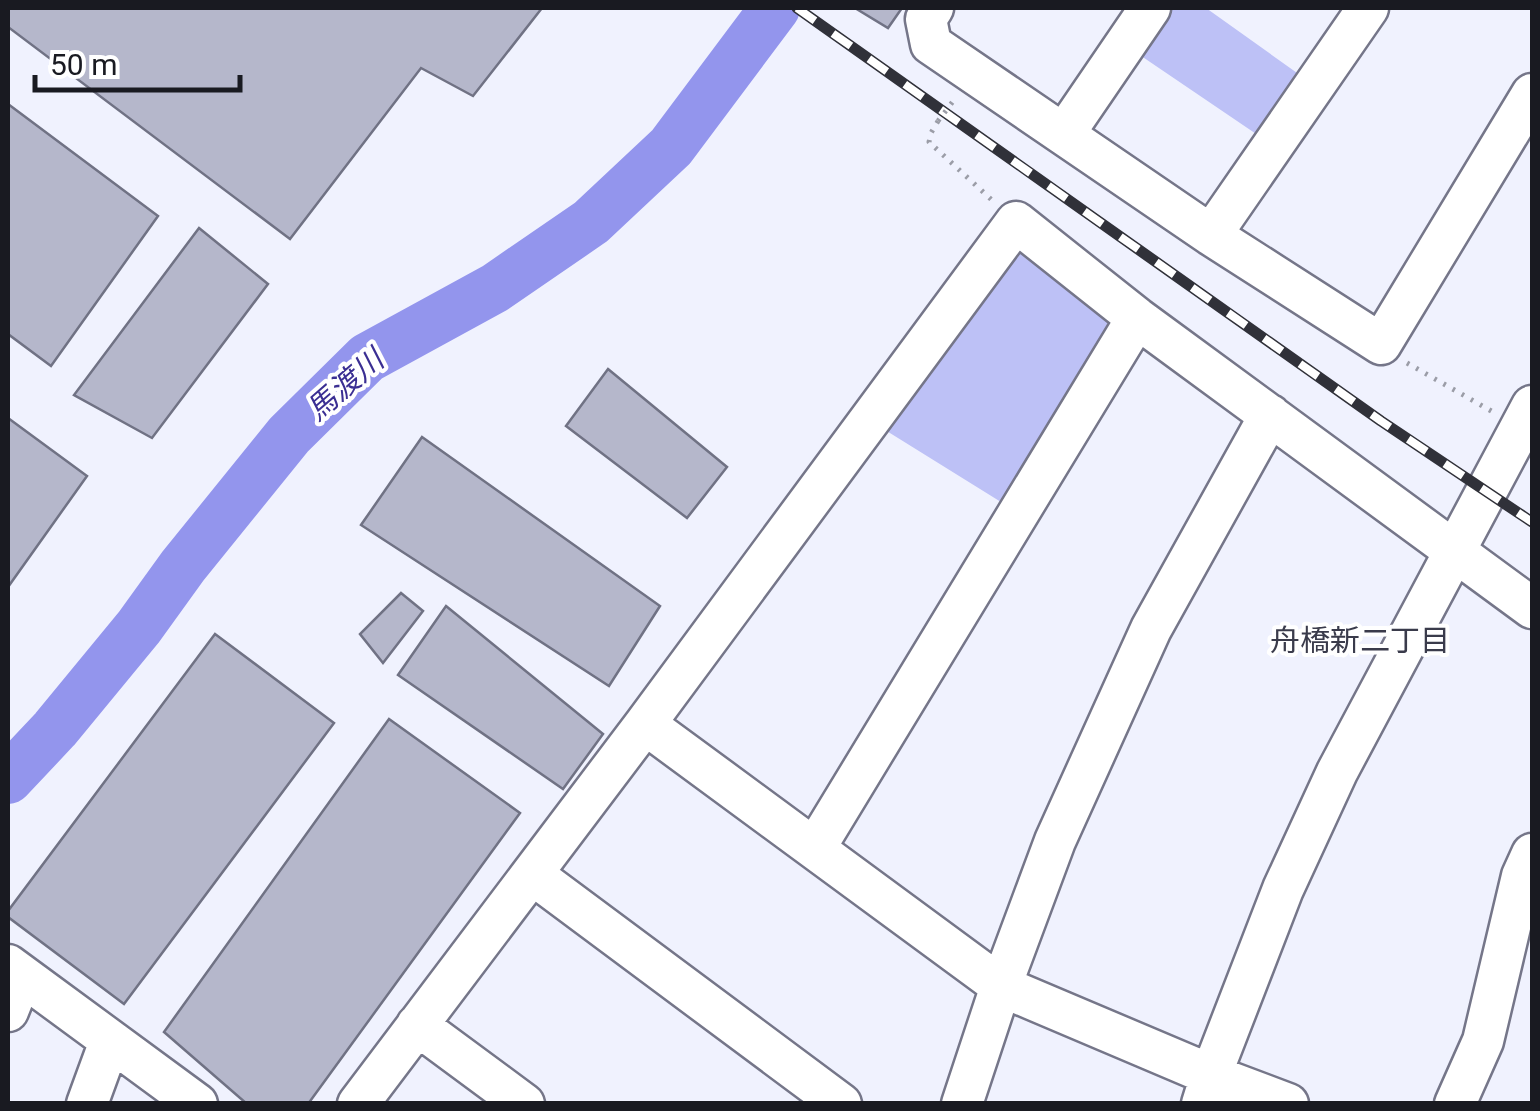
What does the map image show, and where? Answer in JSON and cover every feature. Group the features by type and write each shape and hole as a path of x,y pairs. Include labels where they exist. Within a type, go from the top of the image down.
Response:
{"street":[{"path":"933,8 926,19 931,44 1211,235 1381,344 1532,94"},
{"path":"1064,134 1150,8"},
{"path":"1211,235 1368,8"},
{"path":"358,1104 1016,222 1137,318 1532,608"},
{"path":"815,848 1137,318"},
{"path":"962,1104 1055,842 1151,628 1270,415"},
{"path":"1207,1089 1283,889 1337,772 1453,552 1529,423"},
{"path":"645,724 1001,986 1207,1089 1288,1104"},
{"path":"1455,1104 1483,1041 1522,876 1532,854"},
{"path":"532,874 840,1104"},
{"path":"12,984 110,1041 197,1104"},
{"path":"417,1025 524,1104"},
{"path":"86,1104 110,1041"}],"path":[{"path":"954,100 938,121 929,142 1016,222"},
{"path":"1381,344 1393,355 1529,423"}],"shaded area":[{"path":"1154,8 1206,8 1314,85 1268,142 1125,45"},
{"path":"1016,222 1133,314 1009,507 869,420"}],"building":[{"path":"8,8 542,8 473,96 421,68 290,239 8,27"},
{"path":"855,8 902,8 888,28"},
{"path":"8,104 158,216 51,366 8,334"},
{"path":"199,228 268,284 152,438 74,395"},
{"path":"608,369 727,467 687,518 566,426"},
{"path":"8,418 87,476 8,587"},
{"path":"422,437 660,606 609,686 361,525"},
{"path":"401,593 423,611 383,663 360,634"},
{"path":"446,606 603,734 563,789 398,675"},
{"path":"215,634 334,723 124,1004 8,917 8,911"},
{"path":"389,719 520,813 308,1104 247,1104 164,1032"}],"waterway":[{"name":"馬渡川","path":"8,779 139,627 289,435 367,358 495,288 591,222 671,147 775,8"}],"railway":[{"path":"797,8 1381,421 1532,522"}],"district":[{"name":"舟橋新二丁目","path":"1360,641"}]}
